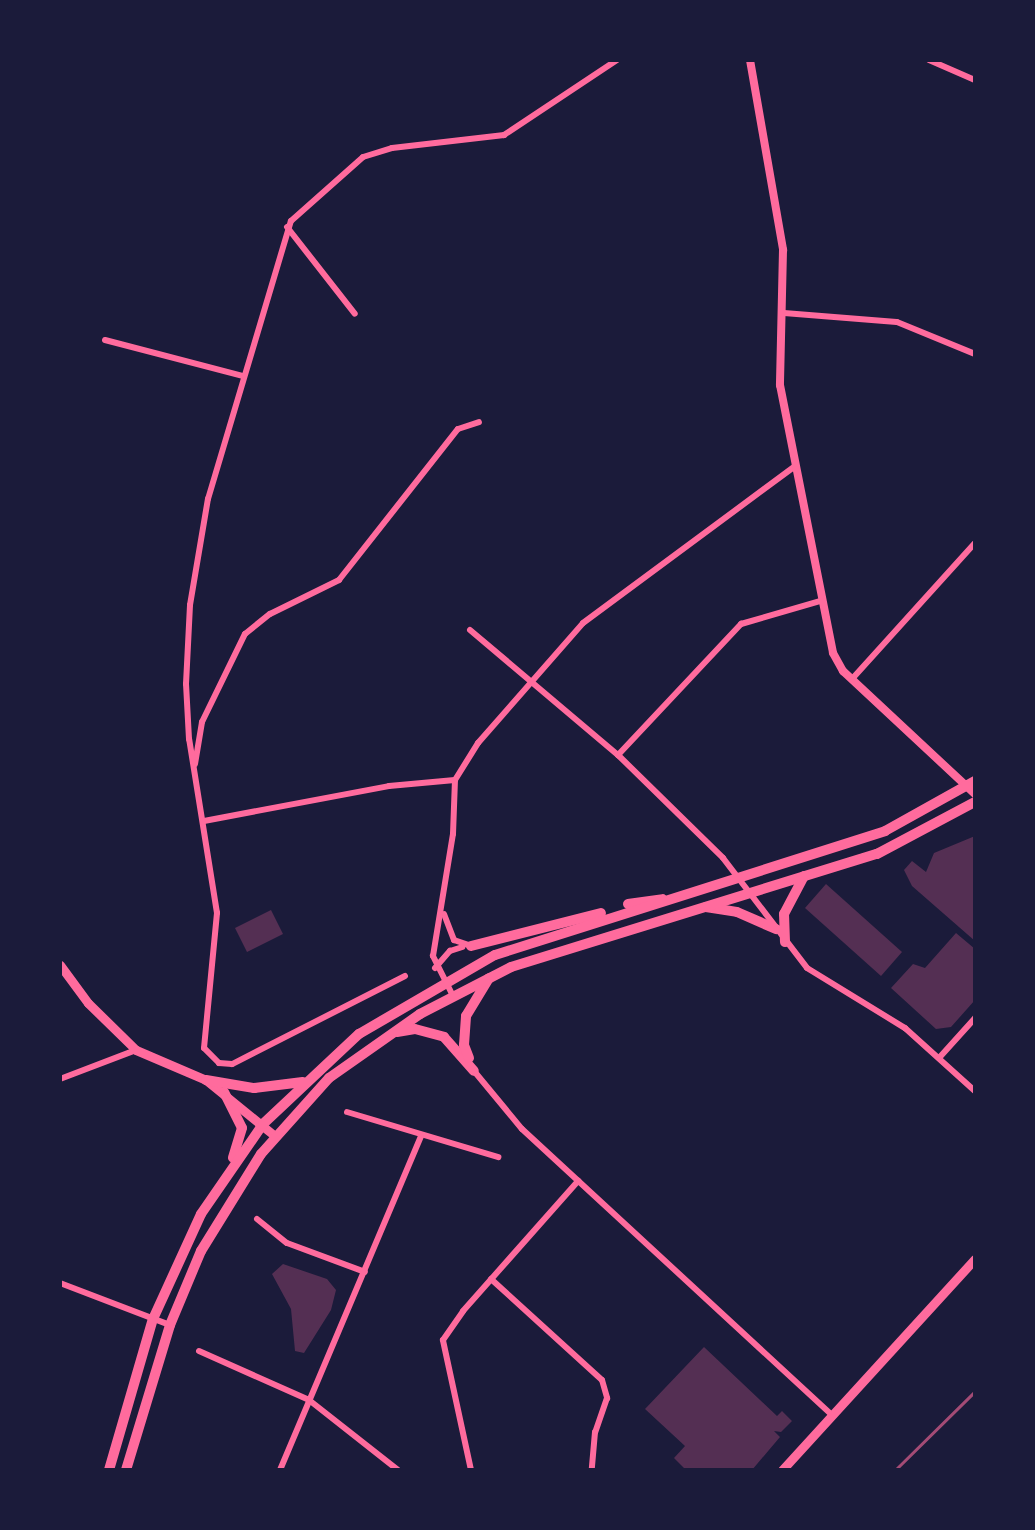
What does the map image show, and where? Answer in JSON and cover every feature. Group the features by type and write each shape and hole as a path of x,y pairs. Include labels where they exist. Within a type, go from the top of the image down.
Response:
{"main road":[{"path":"109,1470 153,1319 185,1244 263,1124 303,1082 359,1034 443,982 536,939 885,831 973,787"},
{"path":"126,1470 170,1325 214,1225 275,1136 329,1078 384,1037 492,975 877,854 975,802"},
{"path":"785,942 786,905 804,876"},
{"path":"471,946 649,898 667,900"},
{"path":"701,907 737,912 776,929"},
{"path":"60,965 88,1003 136,1050 206,1080 275,1136"},
{"path":"474,1071 464,1045 466,1016 492,975"},
{"path":"384,1037 431,1031 444,1037 474,1071"},
{"path":"206,1080 254,1088 303,1082"},
{"path":"218,1189 242,1140 236,1110 224,1092"},
{"path":"782,1470 975,1259"}],"street":[{"path":"405,976 250,1057 232,1064 208,1054 202,1037 217,913 194,771 186,684 190,605 208,499 287,227 363,157 392,148 504,135 615,60"},
{"path":"750,60 774,182 784,313 779,366 820,601 836,662 973,787"},
{"path":"929,60 975,80"},
{"path":"287,227 355,314"},
{"path":"784,313 897,322 975,354"},
{"path":"105,340 243,376"},
{"path":"194,771 202,722 245,634 270,614 339,580 458,429 479,422"},
{"path":"453,996 435,968 455,780 532,679 604,605 795,466"},
{"path":"852,679 974,546"},
{"path":"618,755 741,624 820,601"},
{"path":"470,630 532,679 618,755 739,875 785,942 807,968 905,1028 975,1091"},
{"path":"204,821 389,786 455,780"},
{"path":"443,910 450,934 471,946"},
{"path":"435,968 450,951 471,946"},
{"path":"939,1058 975,1018"},
{"path":"60,1079 136,1050"},
{"path":"474,1071 497,1102 578,1181 833,1416"},
{"path":"347,1112 421,1137 498,1157"},
{"path":"280,1470 421,1137"},
{"path":"471,1470 443,1340 491,1279 578,1181"},
{"path":"257,1219 287,1243 365,1272"},
{"path":"491,1279 606,1388 592,1470"},
{"path":"60,1283 170,1325"},
{"path":"199,1351 309,1400 398,1470"}],"building":[{"path":"975,836 975,941 912,886 904,870 912,861 926,872 934,853"},
{"path":"826,884 902,952 881,976 805,908"},
{"path":"271,910 283,934 247,952 235,928"},
{"path":"956,933 975,949 975,1000 951,1027 936,1029 891,988 913,964 925,968"},
{"path":"283,1264 327,1279 336,1290 331,1310 304,1353 295,1351 291,1309 272,1274"},
{"path":"704,1347 777,1416 782,1411 792,1421 781,1432 774,1431 780,1437 752,1470 686,1470 674,1458 685,1446 645,1409"}],"railway":[{"path":"895,1470 975,1391"}]}
